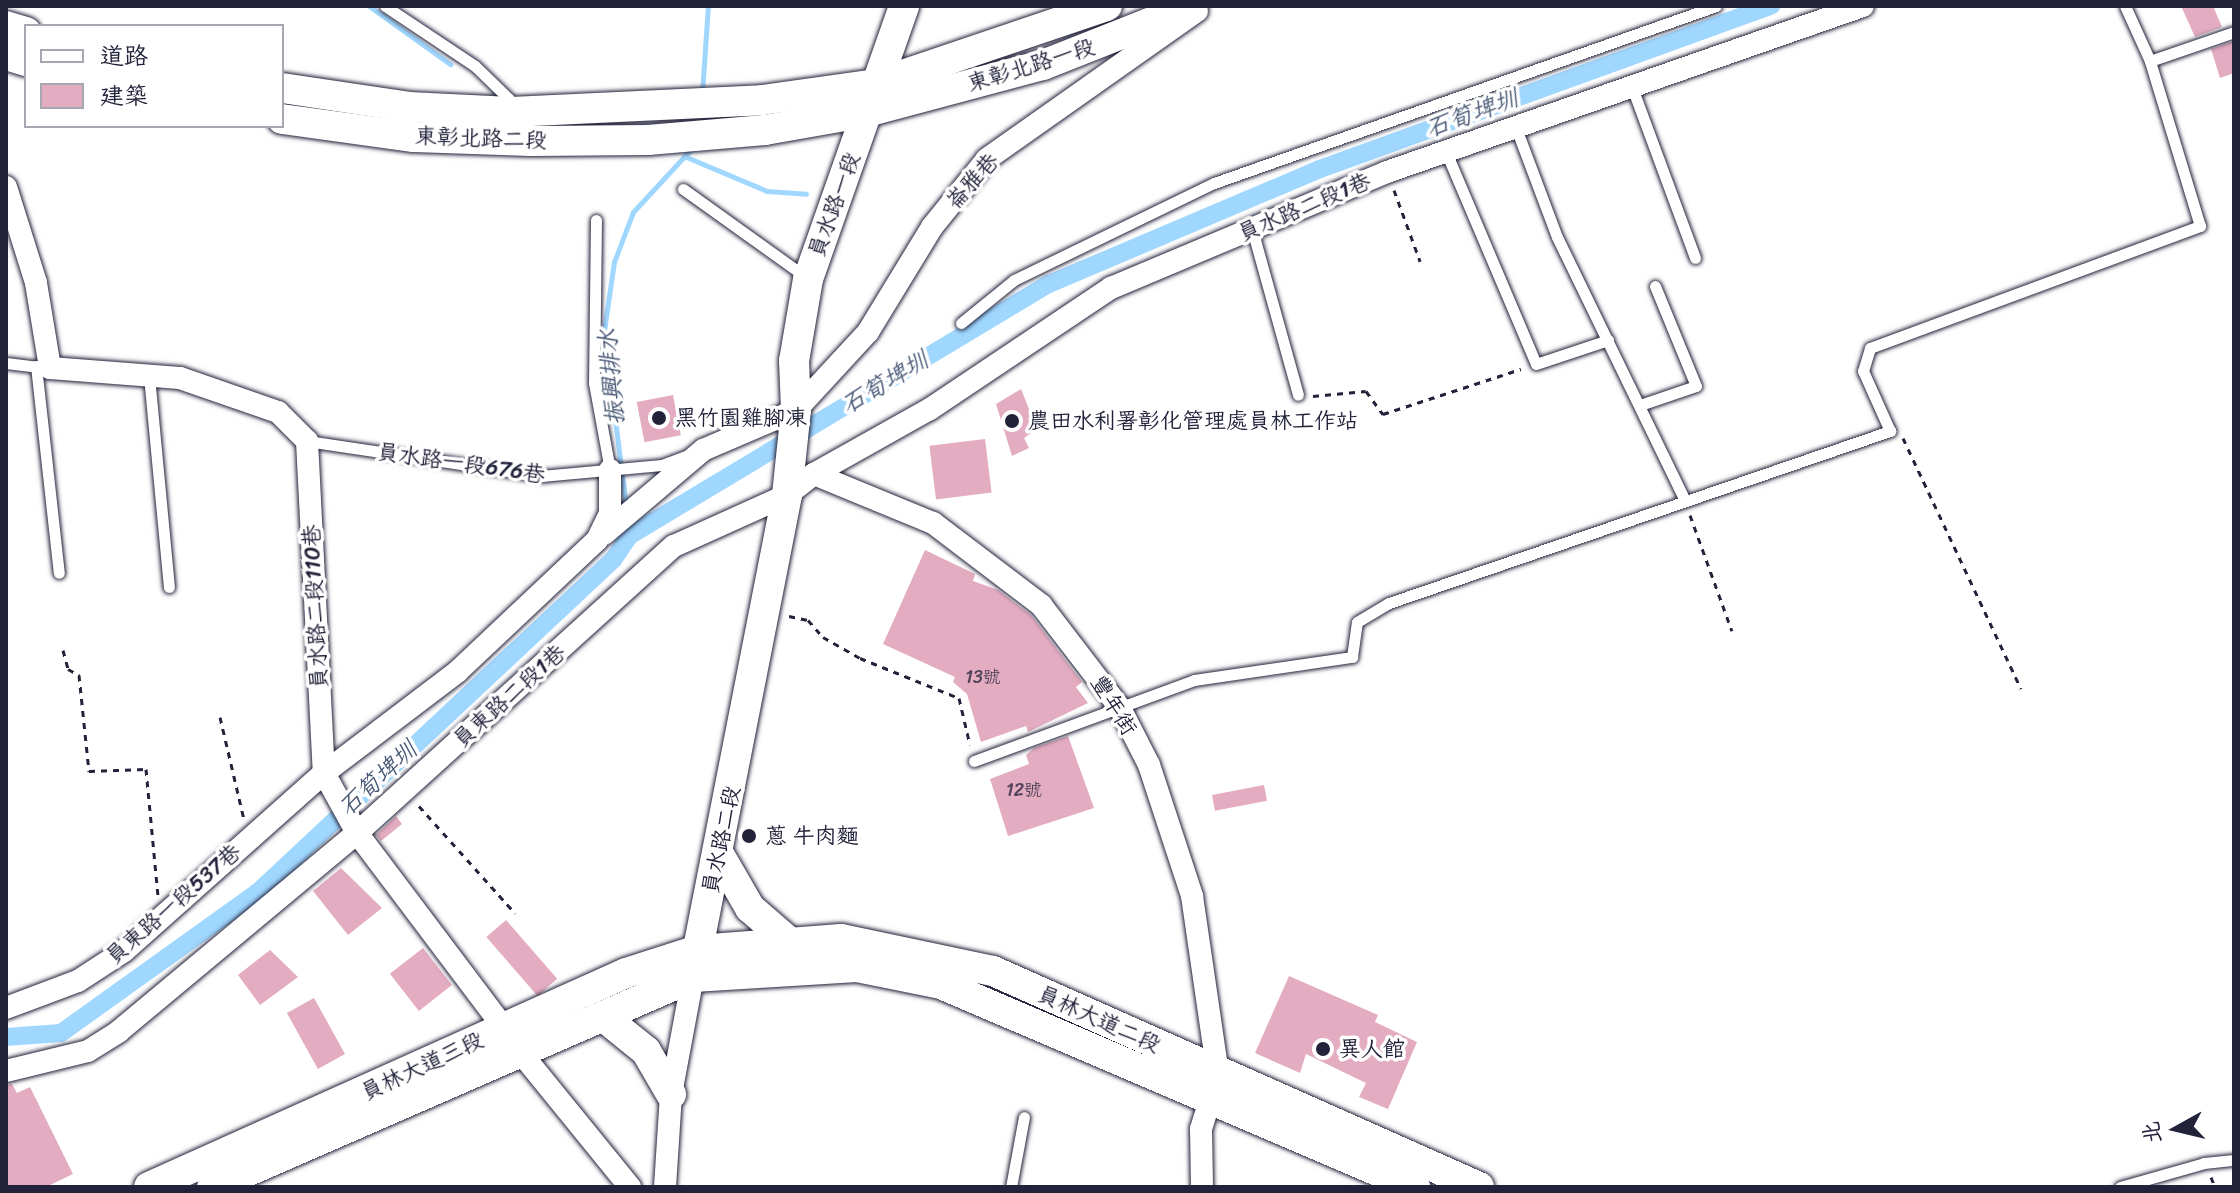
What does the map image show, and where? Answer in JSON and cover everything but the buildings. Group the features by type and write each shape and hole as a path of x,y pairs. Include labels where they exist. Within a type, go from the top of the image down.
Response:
{"street":[{"name":"員水路一段","path":"787,495 796,410 794,361 808,279 904,6"},
{"name":"東彰北路一段","path":"876,84 1107,6"},
{"name":"東彰北路一段","path":"867,112 1043,65 1192,6"},
{"name":"崙雅巷","path":"796,410 868,332 932,227 987,159 1159,42 1203,6"},
{"name":"員水路二段1巷","path":"787,495 814,474 930,409 1111,288 1387,172 1633,90 1863,6"},
{"name":"東彰北路二段","path":"284,88 409,107 511,112 717,103 876,84"},
{"name":"東彰北路二段","path":"284,119 414,137 531,141 717,134 867,112"},
{"path":"6,187 36,283 43,367 180,378 278,412 307,441"},
{"name":"員東路一段537巷","path":"6,1008 78,981 124,951 324,773 457,672 597,540 664,471 703,450 796,410"},
{"name":"員水路二段110巷","path":"307,441 324,773"},
{"path":"597,540 610,513 610,470"},
{"name":"豐年街","path":"814,474 933,523 1005,577 1041,605 1120,708 1149,765 1192,896 1214,1087"},
{"name":"員水路二段","path":"665,1187 671,1094 695,963 720,856 787,495"},
{"name":"員東路二段1巷","path":"6,1071 88,1051 118,1032 357,833 674,546 787,495"},
{"path":"324,773 357,833 504,1028"},
{"path":"720,856 750,908 787,940"},
{"name":"員林大道二段","path":"695,963 787,940 841,939 993,971 1214,1087 1415,1187"},
{"name":"員林大道二段","path":"695,963 857,967 941,984 1479,1187"},
{"name":"員林大道三段","path":"149,1187 626,973 695,963"},
{"name":"員林大道三段","path":"212,1187 604,1017 695,963"},
{"path":"604,1017 646,1051 671,1094"},
{"path":"521,1053 630,1187"},
{"path":"1202,1187 1201,1129 1214,1087"}],"lane":[{"path":"385,6 475,66 509,99 511,112"},
{"path":"961,323 1014,280 1214,183 1716,6"},
{"path":"974,761 1194,680 1352,657 1357,622 1389,603 1684,499 1890,431 1863,371 1870,348 2200,226 2150,61 2125,6"},
{"path":"2150,61 2234,32"},
{"path":"1633,90 1695,258"},
{"path":"1516,128 1557,237 1684,499"},
{"path":"1446,152 1536,364 1608,340"},
{"path":"683,189 808,279"},
{"path":"596,220 594,383 610,470"},
{"path":"1252,229 1298,395"},
{"path":"1640,405 1696,386 1655,286"},
{"path":"6,363 43,367 59,573"},
{"path":"149,376 169,587"},
{"name":"員水路一段676巷","path":"307,441 541,476 610,470 664,471"},
{"path":"1011,1187 1024,1117"},
{"path":"2120,1187 2204,1163 2234,1160"}],"path":[{"path":"1387,172 1420,261"},
{"path":"1298,395 1366,391 1383,414 1536,364"},
{"path":"1890,431 1901,435 2021,689"},
{"path":"1684,499 1732,631"},
{"path":"766,610 808,620 823,637 860,658 959,698 974,761"},
{"path":"63,650 68,669 79,675 89,771 146,769 160,918"},
{"path":"220,717 249,839"},
{"path":"405,790 515,913"}],"waterway":[{"path":"369,6 450,64"},
{"name":"振興排水","path":"702,93 708,6"},
{"name":"石筍埤圳","path":"6,1037 61,1033 258,892 613,560 629,536 1049,284 1320,169 1771,6"},
{"name":"振興排水","path":"626,506 604,331 614,262 633,212 692,148"},
{"path":"684,156 767,191 806,194"},
{"name":"振興排水","path":"628,524 629,536"}],"place":[{"name":"黑竹園雞腳凍","path":"659,418"},
{"name":"農田水利署彰化管理處員林工作站","path":"1012,421"},
{"name":"蔥 牛肉麵","path":"749,836"},
{"name":"異人館","path":"1323,1049"}]}
